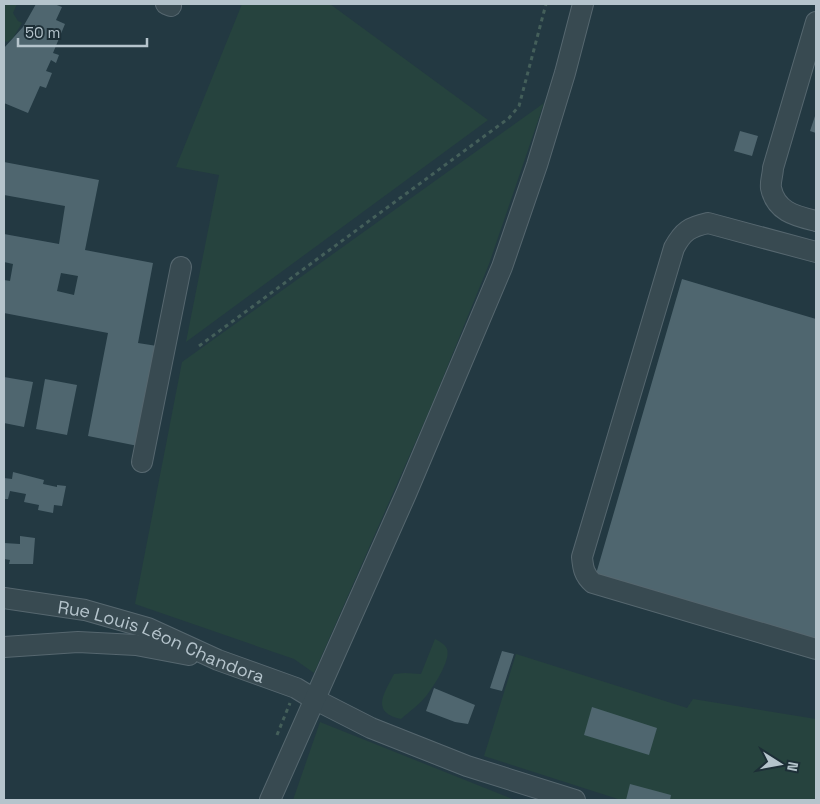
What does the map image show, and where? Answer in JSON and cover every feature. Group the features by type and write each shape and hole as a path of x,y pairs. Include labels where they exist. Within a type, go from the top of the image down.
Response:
{"street":[{"path":"270,800 432,434 502,267 537,165 565,73 583,4"},
{"path":"816,22 773,168 771,188 778,204 789,214 816,221"},
{"path":"816,252 708,223 698,225 681,236 674,248 582,557 583,569 587,578 593,583 816,649"},
{"path":"142,462 182,267"},
{"name":"Rue Louis Léon Chandora","path":"4,598 85,610 148,628 218,660 296,688 371,728 467,766 575,800"},
{"path":"4,647 78,642 136,645 218,660"}],"path":[{"path":"199,346 509,118 519,106 546,4"}],"green space":[{"path":"4,4 17,4 13,13 18,21 22,23 13,38 7,42 4,41"},
{"path":"242,4 330,4 488,120 186,342 219,175 176,167"},
{"path":"544,103 489,264 433,402 314,673 294,659 135,604 182,362"},
{"path":"435,639 445,646 448,654 447,660 437,679 424,698 401,719 391,716 385,712 382,701 394,674 421,674"},
{"path":"516,654 687,708 693,699 816,719 816,800 621,800 484,756"},
{"path":"320,722 515,800 293,800"}],"building":[{"path":"36,4 54,4 62,7 56,20 65,24 53,53 59,55 56,63 51,60 46,71 52,73 46,88 40,86 28,113 4,103 4,48 23,27"},
{"path":"816,113 816,133 810,131"},
{"path":"740,131 758,136 752,156 734,151"},
{"path":"4,162 99,180 85,250 153,263 138,343 157,346 138,446 88,436 108,333 4,313 4,280 10,281 13,264 4,262 4,234 59,244 65,206 4,195","holes":["61,273 78,276 74,295 57,291"]},
{"path":"682,279 816,319 816,641 596,574"},
{"path":"4,377 33,382 24,427 4,423"},
{"path":"45,379 77,385 67,435 36,429"},
{"path":"13,472 44,480 43,484 57,487 57,485 66,486 62,506 54,505 53,513 38,510 39,505 24,502 26,494 10,491 8,499 4,499 4,478 12,479"},
{"path":"20,536 35,538 33,564 9,564 10,560 4,559 4,543 20,544"},
{"path":"502,651 514,654 502,691 490,688"},
{"path":"434,688 475,705 468,724 455,722 426,711"},
{"path":"592,707 657,728 649,755 584,735"},
{"path":"630,784 671,795 670,800 626,800"}]}
